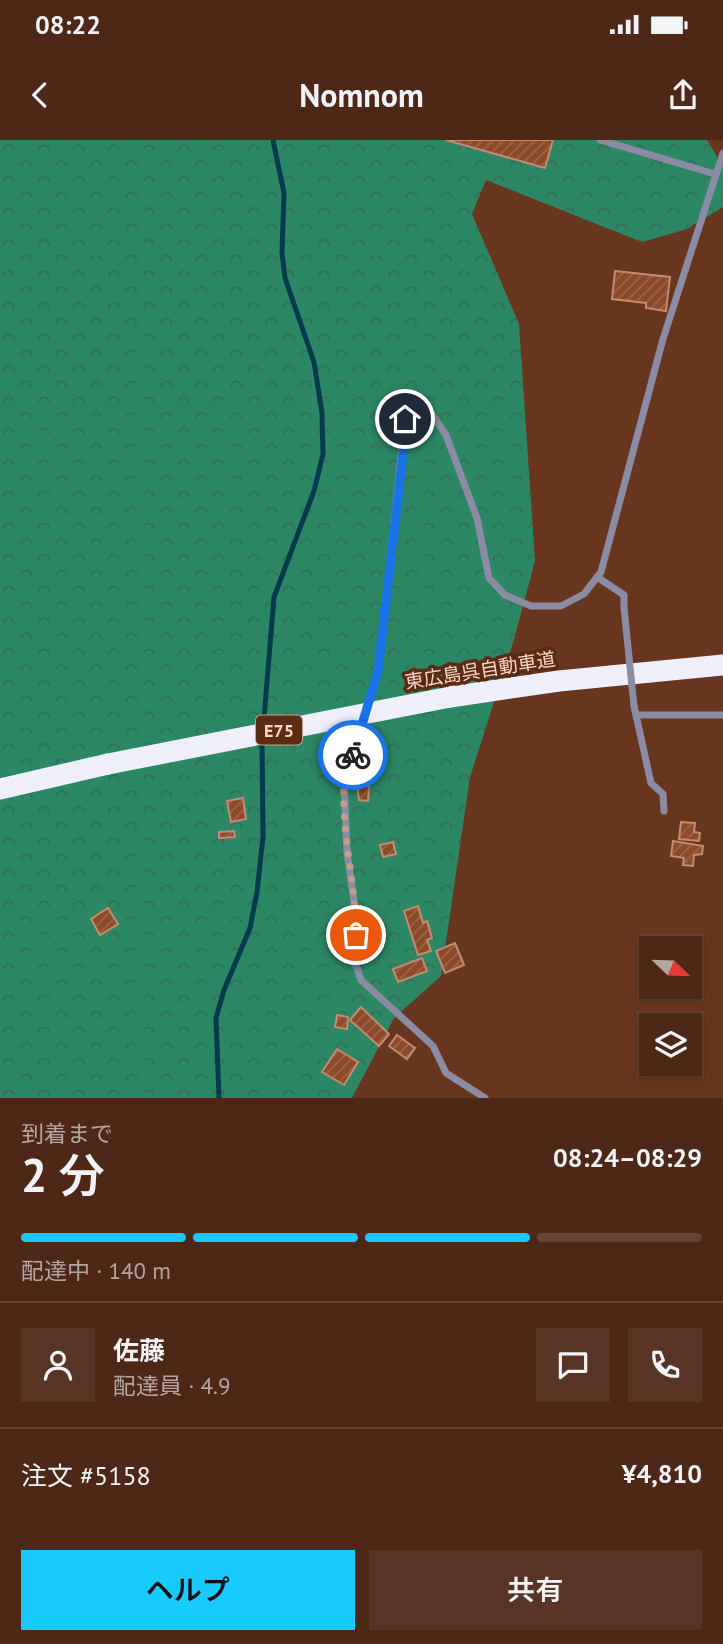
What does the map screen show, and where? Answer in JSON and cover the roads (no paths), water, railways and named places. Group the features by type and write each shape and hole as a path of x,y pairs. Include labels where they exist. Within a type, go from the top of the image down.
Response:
{"highway":[{"name":"東広島呉自動車道","path":"0,789 135,759 450,697 559,681 723,665"}],"street":[{"path":"600,140 715,174"},
{"path":"485,1098 446,1073 433,1046 361,980 355,962 356,915 347,852 344,779 360,737 378,671 405,419 420,411 432,414 446,435 477,517 489,578 505,595 531,606 561,606 584,594 601,572 663,339 723,153"},
{"path":"597,578 624,595 634,706 651,783 663,794 664,811"},
{"path":"636,715 723,715"}],"waterway":[{"path":"263,730 274,597 314,491 323,454 322,413 314,362 285,278 282,253 284,193 273,140"},
{"path":"219,1098 216,1018 224,990 250,928 257,892 263,837 262,740"}]}
